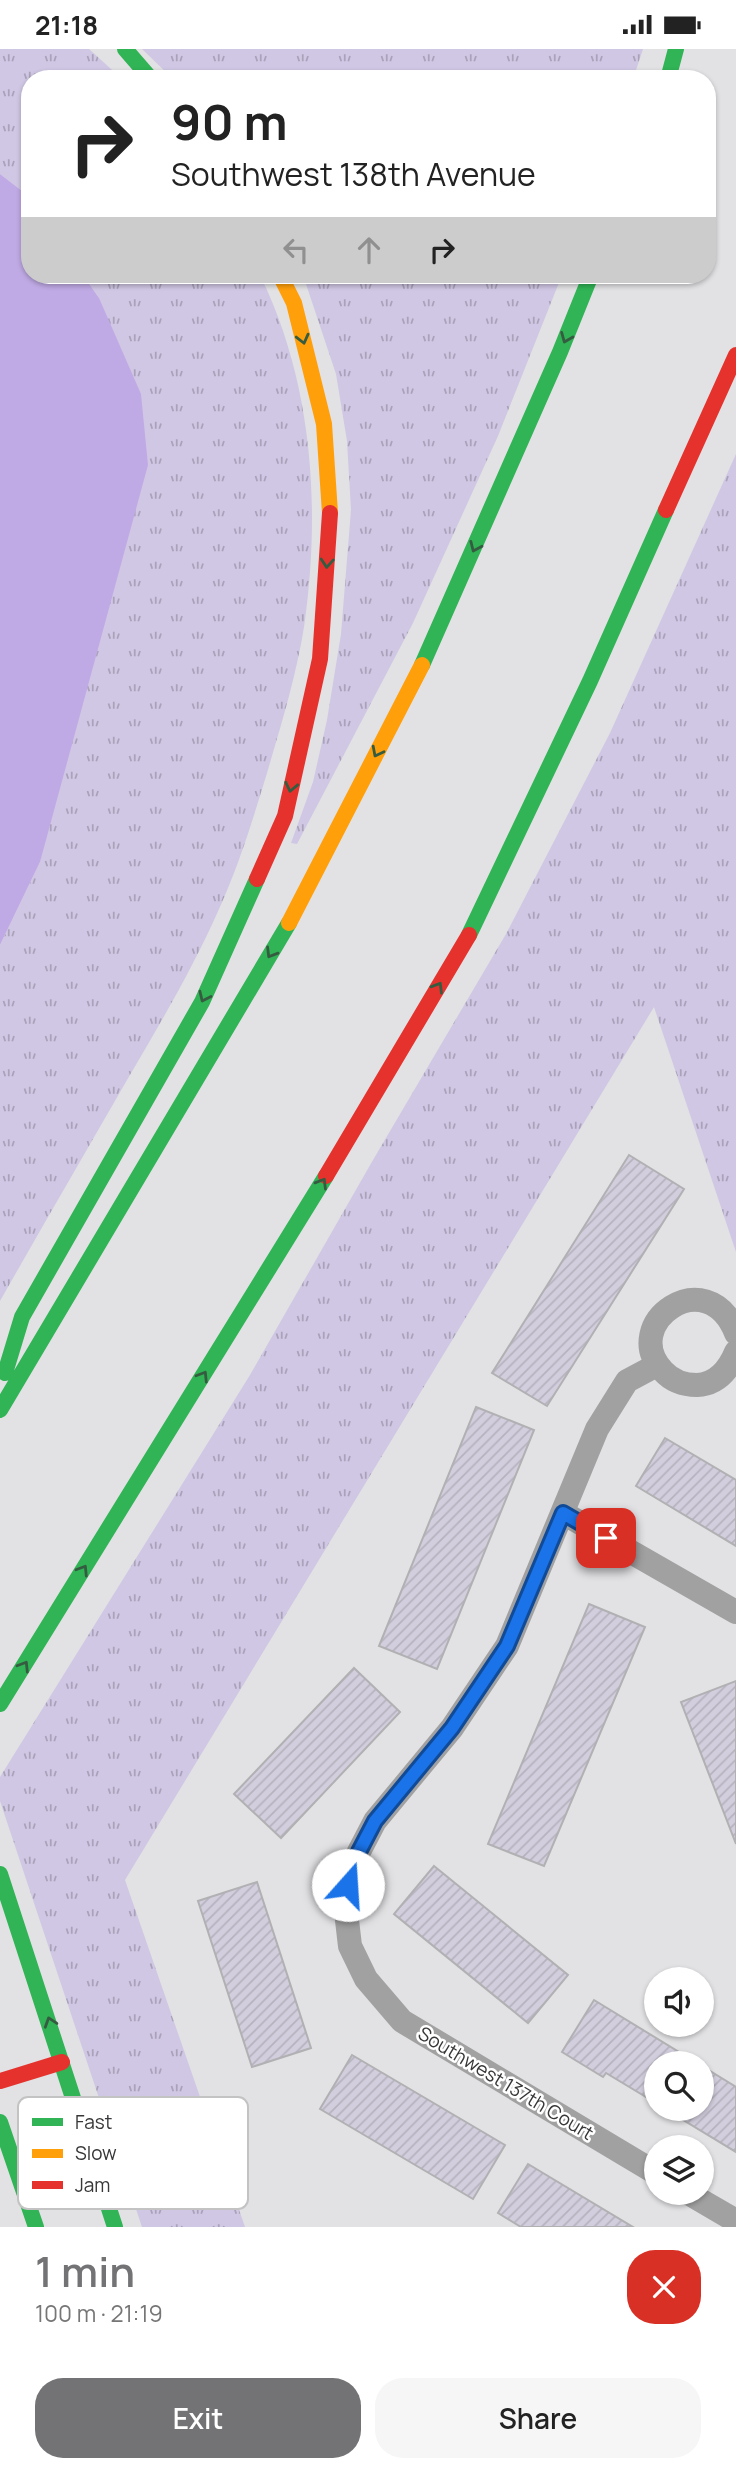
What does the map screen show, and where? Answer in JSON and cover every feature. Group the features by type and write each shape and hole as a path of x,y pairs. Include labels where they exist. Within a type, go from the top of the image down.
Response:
{"main road":[{"path":"125,49 142,70"},
{"path":"670,70 676,49"},
{"path":"0,1390 22,1317 202,1003 285,816 320,659 330,520 324,424 294,303 284,284"},
{"path":"0,1410 298,907 428,653 587,284"},
{"path":"0,1704 310,1204 475,925 590,681 736,355"},
{"path":"0,1874 73,2097"},
{"path":"0,2081 62,2062"},
{"path":"0,2122 18,2174"},
{"path":"30,2209 36,2227"},
{"path":"109,2209 115,2227"}],"street":[{"path":"736,1333 731,1319 719,1307 704,1300 687,1300 671,1306 659,1317 652,1332 651,1350 657,1365 668,1377 684,1384 701,1385 717,1379 729,1367 736,1352"},
{"name":"Southwest 137th Court","path":"644,2166 402,2021 366,1979 350,1946 345,1903 351,1867 375,1821 452,1728 507,1646 597,1429 626,1381 657,1365"},
{"path":"563,1513 736,1612"},
{"path":"709,2205 736,2221"}],"green space":[{"path":"0,49 89,49 112,70 21,70 21,190 0,174"},
{"path":"142,49 643,49 636,70 164,70"},
{"path":"89,284 264,284 292,359 302,403 312,492 309,582 301,646 288,701 251,825 226,892 176,996 0,1301 0,945 40,862 99,298"},
{"path":"306,284 558,284 498,436 413,623 297,844 291,843 313,782 327,720 341,634 351,510 347,441 336,374"},
{"path":"736,454 736,1252 654,1007 125,1880 200,2097 99,2097 0,1801 0,1777 250,1375 506,934 610,733"},
{"path":"136,2209 239,2209 245,2227 142,2227"}],"shaded area":[{"path":"0,174 21,190 21,284 89,284 99,298 141,394 148,465 40,862 0,945"}],"building":[{"path":"629,1155 684,1189 547,1406 492,1373"},
{"path":"476,1407 534,1430 437,1669 379,1646"},
{"path":"665,1438 736,1480 736,1546 636,1486"},
{"path":"589,1604 645,1627 544,1866 488,1844"},
{"path":"354,1668 400,1712 281,1838 234,1794"},
{"path":"736,1681 736,1844 681,1702"},
{"path":"434,1866 568,1975 528,2023 394,1914"},
{"path":"257,1882 311,2048 252,2067 198,1901"},
{"path":"594,2000 644,2031 644,2037 654,2037 677,2051 644,2051 644,2096 606,2073 603,2077 562,2052"},
{"path":"352,2055 505,2145 473,2199 320,2109"},
{"path":"714,2073 736,2087 736,2152 714,2139 714,2135 708,2135 685,2121 714,2121"},
{"path":"528,2164 633,2227 521,2227 498,2213"}],"traffic: fast":[{"path":"125,49 143,70"},
{"path":"670,70 676,49"},
{"path":"422,665 587,284"},
{"path":"469,935 590,681 666,510"},
{"path":"5,1373 22,1317 202,1002 257,879"},
{"path":"0,1410 289,923"},
{"path":"0,1704 326,1176"},
{"path":"0,1874 73,2097"},
{"path":"0,2122 18,2174"},
{"path":"30,2209 36,2227"},
{"path":"109,2209 115,2227"}],"traffic: slow":[{"path":"284,284 294,303 324,424 330,513"},
{"path":"289,923 422,665"}],"traffic: jam":[{"path":"666,510 736,355"},
{"path":"257,879 285,816 320,659 330,513"},
{"path":"326,1176 469,935"},
{"path":"0,2081 62,2062"}],"route":[{"path":"348,1885 351,1867 375,1821 452,1728 507,1646 563,1513 606,1538"}]}
